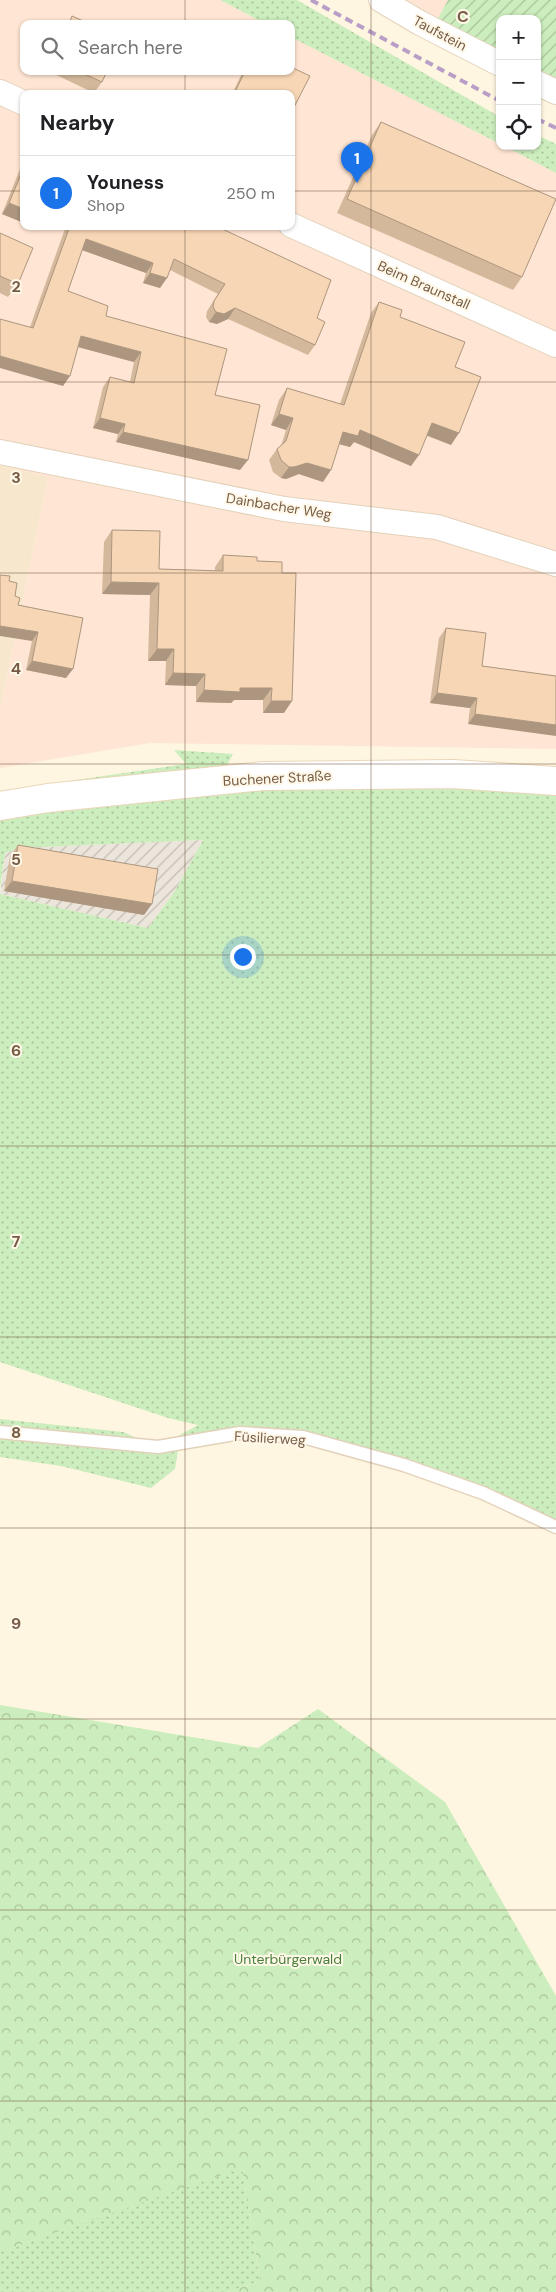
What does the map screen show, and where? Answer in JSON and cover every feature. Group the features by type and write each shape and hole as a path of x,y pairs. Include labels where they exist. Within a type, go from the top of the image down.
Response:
{"main road":[{"name":"Buchener Straße","path":"0,806 48,798 263,776 453,774 556,781"}],"street":[{"name":"Taufstein","path":"381,0 420,23 496,62"},
{"path":"541,85 556,92"},
{"path":"0,92 20,101"},
{"name":"Beim Braunstall","path":"295,227 556,345"},
{"name":"Dainbacher Weg","path":"0,452 284,508 437,527 556,564"}],"lane":[{"name":"Füsilierweg","path":"0,1432 158,1447 240,1434 303,1437 404,1465 483,1493 556,1527"}],"shaded area":[{"path":"0,0 220,0 258,20 20,20 20,75 295,75 295,39 496,142 496,150 512,150 556,173 556,749 150,743 0,768 0,710 48,477 0,465"},
{"path":"397,0 448,0 436,22"},
{"path":"0,465 48,477 0,710"},
{"path":"203,840 175,891 148,928 0,894 5,853 19,848"}],"green space":[{"path":"220,0 297,0 496,115 496,142 295,39 295,20 258,20"},
{"path":"448,0 556,0 556,78 541,71 541,15 496,15 496,50 436,22"},
{"path":"541,137 556,144 556,173 512,150 541,150"},
{"path":"174,750 233,754 219,780 556,781 556,1527 483,1493 303,1437 240,1433 179,1444 175,1469 151,1488 61,1466 0,1457 0,1419 123,1432 158,1447 198,1425 168,1418 0,1362 0,894 148,928 175,891 203,840 19,848 5,853 0,889 0,791 186,764"},
{"name":"Unterbürgerwald","path":"0,1705 258,1748 318,1709 445,1802 556,1996 556,2292 228,2292 260,2281 242,2168 0,2252"},
{"path":"242,2167 260,2281 228,2292 0,2292 0,2252"}],"building":[{"path":"72,16 81,20 70,20"},
{"path":"295,69 310,76 295,105 295,90 236,90 243,75 295,75"},
{"path":"87,75 105,75 102,82"},
{"path":"381,122 556,199 522,277 347,199"},
{"path":"20,177 20,207 9,203"},
{"path":"69,230 225,230 331,280 317,318 325,322 315,345 235,308 224,314 216,312 213,307 214,301 225,284 174,259 167,278 150,273 153,263 86,239 68,291 108,306 106,316 227,349 215,395 260,405 248,460 123,432 125,424 100,418 110,377 134,383 141,352 81,336 70,376 0,356 0,319 33,328"},
{"path":"0,233 33,248 18,284 0,276"},
{"path":"379,302 402,310 400,317 465,342 455,367 481,377 459,433 432,423 419,455 360,430 358,436 343,432 331,470 307,463 289,467 281,460 277,449 286,441 293,418 279,414 287,388 344,405"},
{"path":"112,530 160,531 159,569 223,571 223,555 257,557 257,561 282,562 282,573 296,573 292,701 271,701 272,688 240,688 240,692 204,690 205,674 173,673 174,649 157,649 159,583 111,582"},
{"path":"0,575 10,576 9,581 17,583 15,596 20,598 18,605 83,618 73,669 32,661 38,632 0,626"},
{"path":"446,628 486,633 482,666 556,676 556,725 475,714 477,698 437,693"},
{"path":"18,845 158,869 152,904 12,881"}],"railway":[{"path":"311,0 496,99"},
{"path":"541,121 556,128"}],"place":[{"name":"Youness","path":"357,183"}]}
